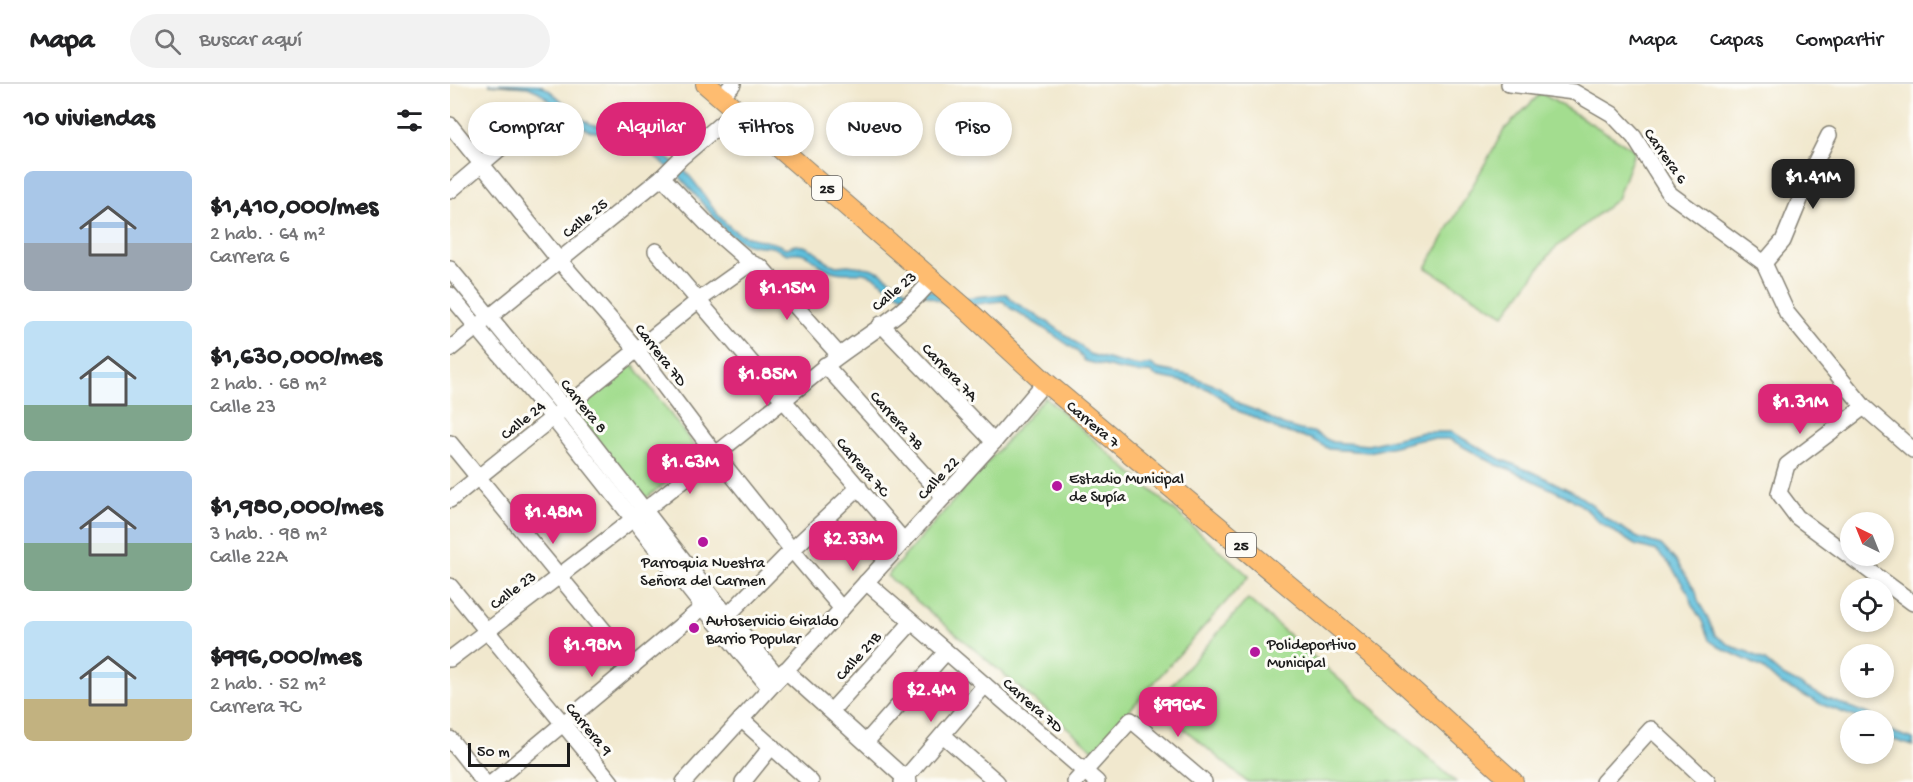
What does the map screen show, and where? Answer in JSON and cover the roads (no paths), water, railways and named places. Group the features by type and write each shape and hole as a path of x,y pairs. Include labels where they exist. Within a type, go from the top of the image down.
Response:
{"main road":[{"name":"Carrera 7","path":"720,88 731,102"},
{"name":"Carrera 7","path":"788,156 929,283 948,293 1045,382 1390,670 1513,782"}],"street":[{"name":"Carrera 6","path":"1509,84 1574,92 1612,114 1634,137 1670,194 1764,263 1787,313 1864,407 1913,450"},
{"name":"Carrera 7D","path":"450,125 559,260 637,350 716,454 842,609"},
{"name":"Calle 25","path":"450,349 664,175 718,126"},
{"path":"1764,263 1783,241 1829,135"},
{"path":"450,191 492,156"},
{"path":"664,175 710,227 756,265 838,355"},
{"name":"Carrera 7C","path":"656,251 904,541"},
{"name":"Calle 24","path":"450,501 699,300 756,265"},
{"name":"Carrera 8","path":"450,269 708,603 777,678 831,711 906,781"},
{"name":"Calle 23","path":"450,659 716,454 825,365 909,304 929,283"},
{"name":"Carrera 8","path":"450,295 477,328 559,413"},
{"name":"Carrera 7A","path":"881,324 994,442"},
{"name":"Carrera 7B","path":"825,365 944,497"},
{"name":"Calle 22","path":"684,782 994,442 1045,382"},
{"path":"1864,407 1787,465 1779,493 1797,517 1913,603"},
{"path":"450,443 633,666"},
{"path":"728,615 792,550 859,488"},
{"name":"Carrera 7D","path":"866,582 985,685 1086,779"},
{"name":"Carrera 9","path":"450,586 611,782"},
{"path":"493,782 708,603"},
{"name":"Carrera 8","path":"708,603 728,615 777,678"},
{"name":"Calle 21B","path":"831,711 911,622"},
{"path":"866,742 946,652"},
{"path":"906,781 985,685"},
{"path":"741,720 811,782"},
{"path":"1086,779 1131,720 1204,782"},
{"path":"1603,782 1651,729 1708,782"},
{"path":"943,735 997,782"},
{"path":"450,739 484,782"},
{"path":"743,782 772,746"}],"water":[{"path":"489,84 540,85 563,102 550,102 539,92 528,87"},
{"path":"584,120 596,125 596,132 584,128"},
{"path":"654,156 664,156 681,167 727,224 740,234 786,248 795,245 804,246 836,266 870,268 880,272 906,290 925,289 964,298 1006,294 1089,354 1140,366 1151,364 1158,369 1188,375 1219,387 1241,405 1283,425 1313,432 1332,442 1368,445 1423,432 1451,432 1500,459 1573,492 1590,503 1604,517 1638,538 1661,545 1677,562 1696,591 1698,601 1715,635 1733,647 1765,661 1783,676 1826,698 1857,710 1840,711 1823,705 1779,683 1761,667 1719,647 1709,640 1689,594 1671,566 1657,551 1635,545 1600,523 1585,508 1570,498 1497,465 1449,439 1424,439 1369,452 1329,449 1311,439 1281,431 1238,411 1208,389 1155,376 1150,372 1121,370 1085,361 1077,351 1010,308 1003,301 957,306 948,305 922,294 904,296 868,274 836,272 801,253 787,254 772,247 742,242 727,233 676,172"},
{"path":"1894,732 1913,739 1913,746 1894,740"}],"place":[{"name":"Estadio Municipal de Supía","path":"1057,486"},
{"name":"Parroquia Nuestra Señora del Carmen","path":"703,542"},
{"name":"Autoservicio Giraldo Barrio Popular","path":"694,628"},
{"name":"Polideportivo Municipal","path":"1255,652"}]}
